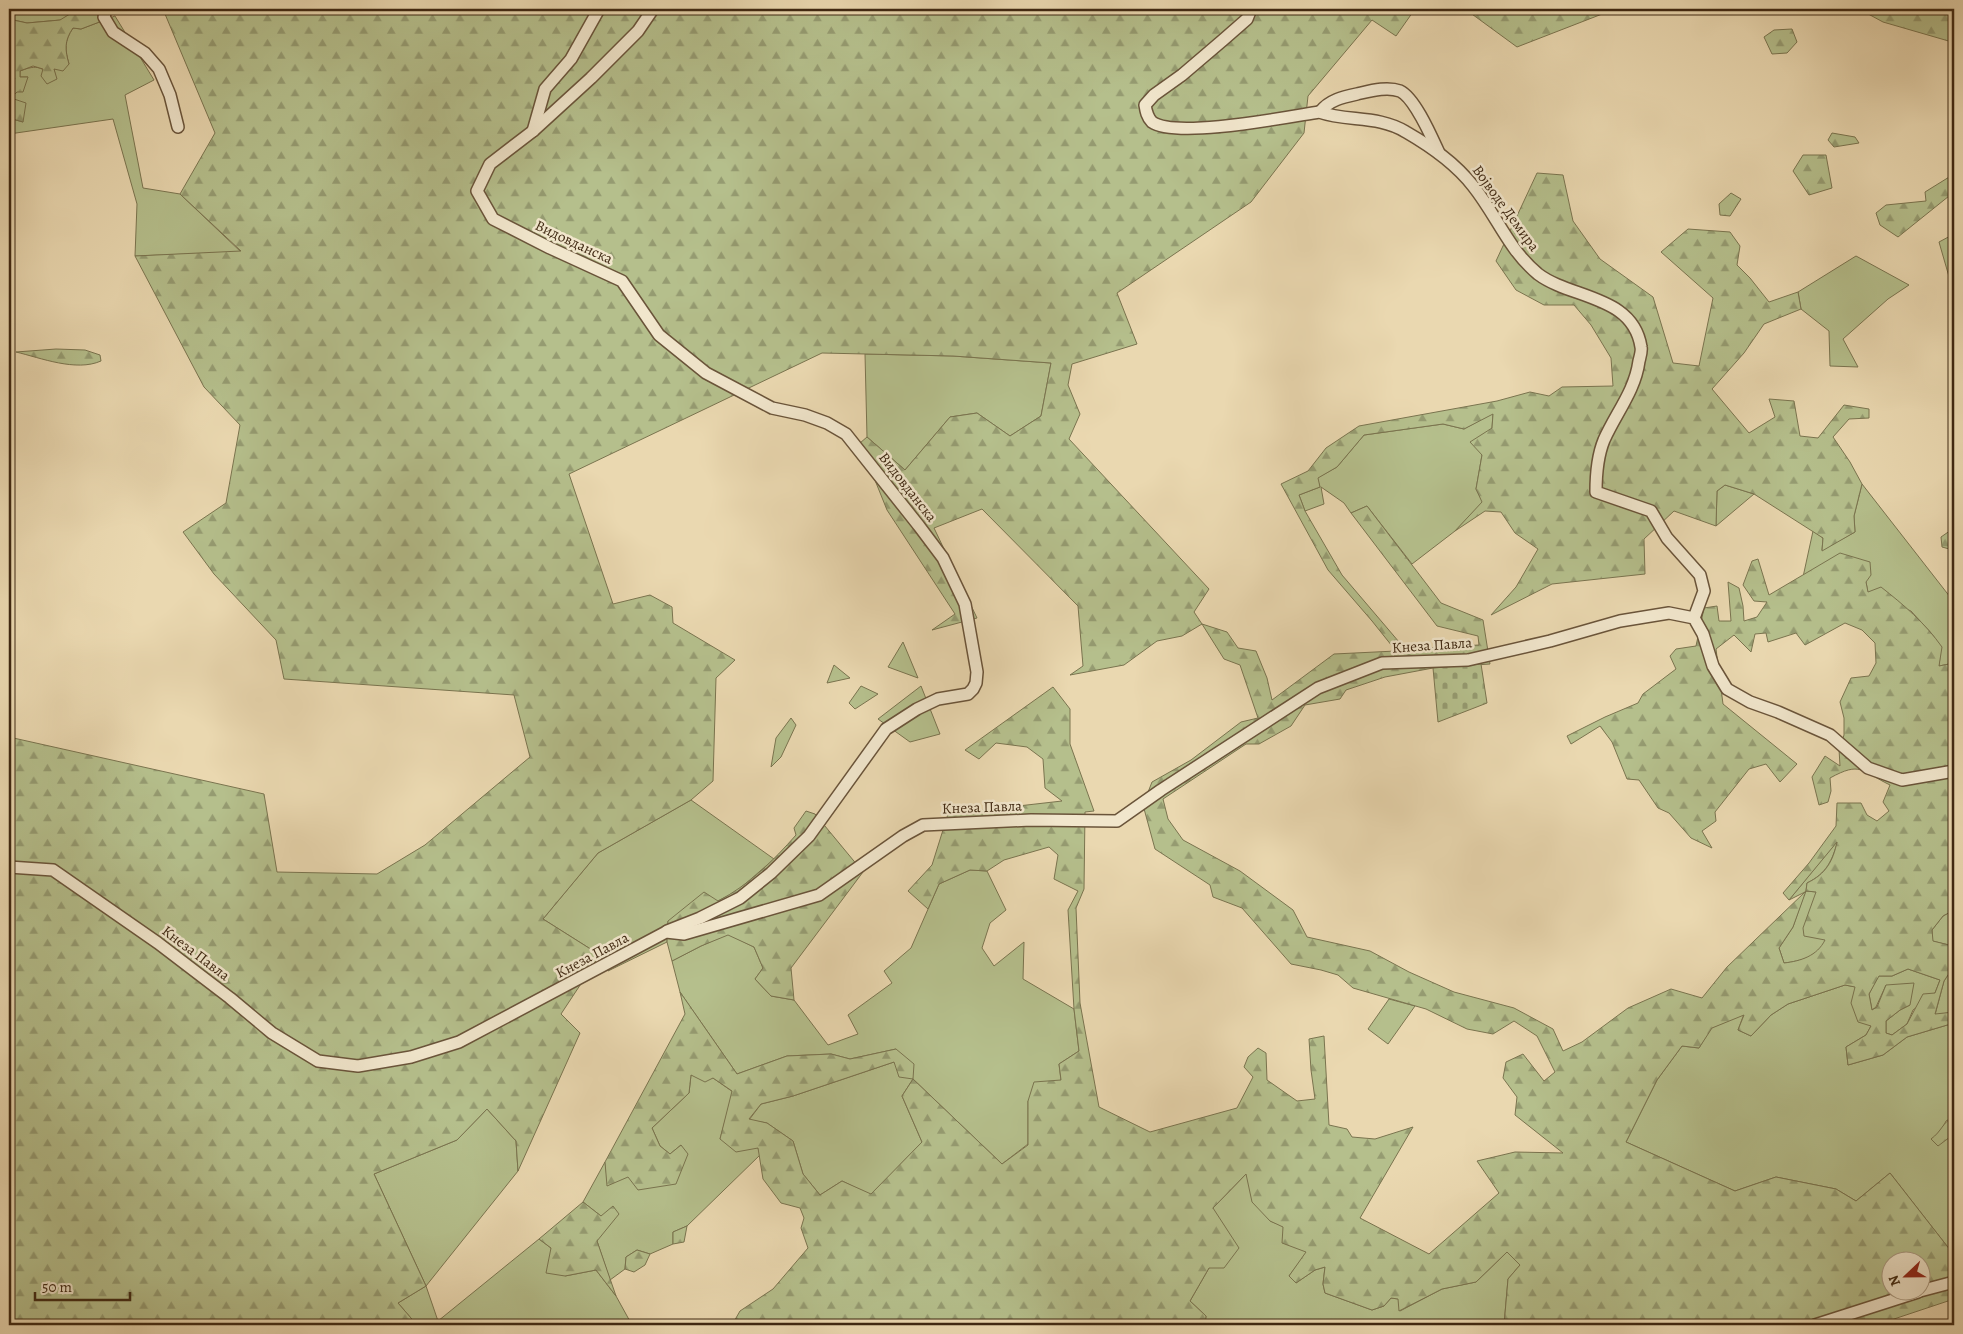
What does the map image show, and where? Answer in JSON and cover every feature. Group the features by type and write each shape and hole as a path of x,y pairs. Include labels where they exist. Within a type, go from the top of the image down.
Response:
{"street":[{"path":"106,9 104,17 113,32 145,53 159,68 170,95 178,127"},
{"path":"533,131 545,89 571,59 599,9"},
{"name":"Видовданска","path":"653,9 638,31 591,78 533,131 490,164 477,191 493,219 550,248 622,280 659,335 706,373 772,408 805,415 846,434 943,558 965,604 977,672 976,683 968,694 938,699 917,709 886,729 809,836 771,873 740,898 666,932"},
{"path":"1251,9 1246,19 1223,40 1182,75 1154,95 1145,105 1146,115 1153,122 1198,129 1320,112 1325,105 1353,95 1388,89 1401,92 1423,120 1440,153"},
{"name":"Војводе Демира","path":"1320,112 1331,116 1376,120 1404,130 1440,153 1474,187 1515,252 1539,274 1561,286 1589,295 1608,304 1624,316 1636,330 1642,348 1637,376 1604,441 1596,473 1596,492 1651,511 1668,538 1700,575 1704,591 1694,618"},
{"name":"Кнеза Павла","path":"9,867 53,870 158,943 272,1032 318,1061 358,1066 411,1057 458,1042 666,932 684,934 819,895 903,836 924,825 1031,820 1117,821 1318,688 1382,664 1468,660 1550,641 1620,621 1669,613 1694,618"},
{"path":"1694,618 1703,634 1713,666 1727,689 1750,702 1830,735 1868,768 1902,780 1954,771"},
{"path":"1930,1288 1954,1282"},
{"path":"1815,1325 1885,1302"}],"green space":[{"path":"9,9 78,9 61,20 27,23 9,19"},
{"path":"78,9 111,9 110,18 81,29 73,28 66,46 69,64 63,71 54,69 57,79 47,84 41,76 43,69 33,66 20,71 20,77 28,77 23,92 17,92 11,98 26,103 23,122 9,118 9,89 15,78 9,76 9,19 27,23 60,20"},
{"path":"253,9 1415,9 1396,36 1372,20 1308,96 1304,133 1251,202 1117,293 1137,344 1072,364 1068,385 1080,414 1069,439 1209,589 1194,612 1202,624 1182,636 1157,641 1124,665 1070,675 1083,666 1078,606 982,509 934,528 977,618 932,630 955,614 887,510 860,443 867,437 905,470 950,417 977,413 1010,436 1041,416 1051,363 953,356 822,353 569,474 613,604 650,595 672,607 673,623 735,660 716,678 713,781 691,800 598,853 543,919 600,955 561,1014 580,1033 518,1171 516,1141 487,1109 457,1140 374,1174 426,1286 398,1303 417,1325 9,1325 9,737 264,794 277,872 377,874 425,845 530,757 514,695 284,679 276,640 214,574 183,532 226,503 240,425 204,387 135,256 241,251 180,194 215,133 165,14"},
{"path":"1465,9 1615,9 1517,47"},
{"path":"1859,9 1954,9 1954,45 1952,42 1883,22"},
{"path":"115,16 154,80 125,95 143,188 180,194 241,252 135,256 137,204 113,119 9,134 9,118 23,122 10,99 28,77 20,77 20,71 35,67 47,72 56,79 54,69 69,64 66,46 73,28 81,29"},
{"path":"1792,29 1797,42 1787,53 1772,54 1764,37 1774,30"},
{"path":"1832,133 1855,137 1859,143 1834,147 1828,140"},
{"path":"9,146 11,157 13,226 9,226"},
{"path":"1803,155 1826,155 1832,188 1809,195 1793,171"},
{"path":"1537,173 1563,175 1573,221 1600,259 1653,297 1673,363 1699,366 1713,298 1661,252 1688,229 1730,232 1740,246 1737,265 1769,302 1798,292 1801,309 1764,324 1744,353 1712,389 1749,433 1775,417 1769,399 1794,401 1800,436 1818,438 1844,405 1869,409 1869,418 1849,419 1833,437 1862,484 1854,516 1855,532 1822,551 1823,538 1754,494 1725,485 1717,491 1716,526 1674,511 1644,539 1645,574 1552,584 1491,615 1516,587 1538,549 1515,533 1501,512 1485,511 1455,531 1482,502 1476,489 1482,455 1470,442 1492,428 1493,414 1464,429 1443,424 1364,435 1337,467 1318,478 1320,487 1299,495 1305,511 1342,575 1405,649 1479,645 1478,636 1437,626 1351,513 1367,506 1441,603 1483,620 1490,664 1433,668 1385,677 1346,690 1340,699 1305,705 1291,726 1259,744 1246,744 1163,799 1168,819 1183,840 1240,871 1293,910 1307,937 1370,951 1409,972 1454,992 1514,1008 1553,1029 1563,1051 1582,1042 1628,1008 1671,989 1702,998 1727,967 1806,891 1807,883 1828,866 1837,842 1789,900 1783,893 1809,863 1836,826 1837,803 1861,803 1867,815 1877,821 1889,811 1883,802 1890,785 1861,770 1848,770 1830,778 1831,791 1828,802 1819,805 1812,777 1825,756 1840,766 1839,749 1844,735 1844,718 1840,702 1851,678 1869,676 1876,663 1875,643 1862,630 1845,623 1805,645 1796,633 1768,642 1766,633 1755,634 1751,652 1734,635 1716,649 1723,704 1797,764 1780,782 1766,764 1749,769 1715,812 1716,821 1702,831 1712,848 1691,838 1669,813 1658,808 1639,780 1627,779 1612,742 1600,726 1571,744 1567,736 1638,703 1643,694 1676,669 1670,656 1676,649 1696,646 1704,608 1717,606 1719,621 1731,621 1728,582 1739,588 1744,621 1757,617 1767,602 1754,601 1743,585 1752,561 1758,559 1769,595 1840,553 1870,562 1871,575 1866,582 1868,592 1881,587 1898,601 1921,622 1942,647 1939,666 1954,663 1954,733 1949,748 1954,753 1954,910 1943,916 1932,930 1933,941 1949,945 1950,938 1954,936 1954,966 1944,981 1935,1014 1954,1012 1954,1023 1907,1037 1883,1055 1848,1065 1846,1047 1866,1035 1871,1026 1858,1022 1851,1003 1855,987 1845,985 1788,1004 1771,1015 1751,1036 1738,1030 1744,1015 1712,1028 1699,1048 1682,1046 1657,1080 1626,1142 1735,1191 1776,1177 1836,1189 1856,1201 1890,1173 1954,1255 1954,1299 1876,1325 1504,1325 1508,1279 1520,1265 1507,1252 1476,1282 1442,1289 1399,1311 1398,1299 1391,1298 1384,1306 1372,1310 1325,1293 1323,1284 1325,1267 1315,1270 1296,1283 1289,1276 1306,1252 1282,1243 1283,1227 1270,1221 1252,1202 1246,1174 1213,1208 1239,1248 1224,1268 1209,1268 1190,1301 1206,1316 1205,1325 732,1325 740,1311 773,1289 808,1248 801,1228 804,1218 800,1208 781,1203 763,1179 758,1148 736,1152 720,1139 732,1091 713,1078 705,1082 691,1075 689,1093 652,1128 660,1146 670,1154 681,1145 688,1154 676,1184 638,1190 628,1177 607,1186 605,1162 685,1014 680,992 737,1074 787,1056 831,1054 850,1059 896,1049 914,1064 913,1079 1002,1164 1028,1145 1028,1101 1034,1082 1061,1080 1059,1064 1079,1051 1074,1009 1068,910 1078,891 1054,879 1058,855 1049,847 1004,860 987,871 970,870 939,884 928,909 908,891 932,865 948,814 1062,801 1045,788 1043,759 1027,747 996,743 979,759 965,750 1053,687 1070,709 1070,744 1094,811 1085,812 1084,889 1076,908 1080,1003 1099,1107 1150,1132 1237,1108 1253,1077 1244,1067 1248,1057 1258,1048 1266,1053 1267,1080 1297,1101 1315,1099 1309,1039 1324,1036 1329,1125 1347,1129 1352,1137 1375,1139 1413,1127 1360,1218 1429,1254 1499,1193 1477,1161 1515,1152 1563,1153 1515,1115 1517,1097 1503,1078 1506,1062 1523,1054 1544,1081 1555,1072 1537,1036 1514,1021 1493,1034 1467,1029 1426,1009 1353,988 1338,975 1291,964 1242,908 1213,897 1210,885 1155,849 1143,805 1152,782 1191,760 1241,722 1258,718 1240,665 1224,659 1202,624 1227,632 1238,648 1256,651 1267,678 1272,700 1334,654 1396,651 1328,570 1281,484 1308,471 1326,448 1359,426 1497,401 1530,392 1549,396 1562,387 1613,386 1611,358 1591,325 1574,305 1544,305 1516,290 1496,261","holes":["1806,891 1816,892 1803,928 1804,936 1825,940 1822,946 1808,957 1784,963 1779,948 1793,927","1908,969 1940,980 1935,993 1923,994 1907,1024 1892,1035 1886,1033 1886,1021 1910,1005 1914,983 1886,985 1877,1007 1872,1010 1869,994 1879,976 1892,976","894,1062 899,1077 913,1079 902,1096 922,1142 871,1194 842,1181 820,1195 803,1174 793,1141 767,1123 749,1119 761,1104 793,1096"]},
{"path":"1954,174 1954,192 1898,237 1880,225 1876,213 1886,205 1926,201 1925,192"},
{"path":"1731,193 1741,199 1730,216 1720,215 1719,204"},
{"path":"9,226 13,226 13,249 9,253"},
{"path":"1954,234 1954,294 1939,242"},
{"path":"1856,256 1909,285 1888,299 1843,339 1858,367 1830,366 1829,331 1801,309 1798,292"},
{"path":"56,349 85,350 100,355 101,361 91,364 70,365 16,352"},
{"path":"865,354 953,356 1051,363 1041,416 1010,436 977,413 950,417 905,470 867,437"},
{"path":"1493,413 1492,428 1482,455 1476,489 1483,502 1455,531 1412,564 1367,506 1351,513 1344,503 1321,487 1324,504 1305,511 1299,495 1320,487 1317,478 1337,467 1364,435 1443,424 1464,429"},
{"path":"1862,484 1954,602 1954,663 1939,666 1941,647 1932,634 1911,611 1868,593 1866,582 1803,577 1813,531 1823,538 1822,550 1855,532 1854,516"},
{"path":"1725,485 1754,494 1716,526 1717,491"},
{"path":"1954,528 1953,550 1942,547 1941,537"},
{"path":"903,642 918,678 888,667"},
{"path":"1481,664 1487,703 1438,722 1433,668"},
{"path":"834,665 850,678 827,683"},
{"path":"861,686 878,694 855,709 849,703"},
{"path":"921,686 940,734 910,742 878,719"},
{"path":"791,718 796,725 781,757 771,767 776,738"},
{"path":"691,800 774,859 737,891 718,901 668,921 667,942 608,971 600,955 543,919 598,853"},
{"path":"806,811 815,814 863,872 791,968 794,1000 771,996 755,979 763,968 754,947 728,935 672,961 667,942 668,921 704,892 718,901 740,888 769,863 796,835 794,828"},
{"path":"1838,840 1828,866 1807,883 1806,891 1817,892 1826,934 1824,945 1810,957 1784,963 1779,948 1793,927 1805,892 1789,900"},
{"path":"970,870 987,871 1006,910 990,923 982,948 994,966 1024,942 1023,979 1074,1009 1079,1051 1059,1064 1061,1080 1028,1101 1028,1144 1002,1164 913,1079 902,1096 922,1142 871,1195 842,1181 820,1195 803,1174 793,1141 767,1123 749,1120 761,1104 793,1096 894,1062 896,1049 850,1059 831,1054 787,1056 737,1074 680,992 672,961 728,934 754,947 763,968 755,979 771,996 794,1000 828,1045 858,1034 848,1015 892,983 884,971 911,948 939,884"},
{"path":"1954,910 1954,936 1950,938 1949,945 1932,941 1932,930 1943,916"},
{"path":"1954,966 1954,1012 1935,1015 1944,981"},
{"path":"1908,969 1940,980 1935,993 1913,1010 1907,1024 1892,1035 1886,1033 1886,1021 1910,1005 1886,985 1876,1007 1872,1010 1869,994 1878,976 1892,976"},
{"path":"1845,985 1856,987 1871,1026 1866,1035 1846,1047 1848,1065 1883,1055 1907,1037 1954,1023 1954,1116 1946,1121 1940,1133 1954,1134 1954,1255 1890,1173 1856,1201 1836,1189 1776,1177 1735,1191 1626,1142 1657,1080 1682,1046 1699,1048 1711,1028 1744,1014 1738,1030 1751,1036 1771,1015 1788,1004"},
{"path":"1389,999 1415,1006 1388,1044 1368,1029"},
{"path":"691,1075 713,1078 733,1092 720,1139 758,1148 760,1155 687,1226 673,1232 673,1244 650,1254 637,1250 626,1257 625,1269 610,1280 597,1241 601,1216 583,1202 605,1162 608,1185 628,1176 639,1190 681,1145 670,1154 660,1146 652,1128 689,1093"},
{"path":"487,1109 516,1141 518,1171 426,1286 374,1174 457,1140"},
{"path":"1954,1116 1954,1134 1938,1146 1931,1139"},
{"path":"1246,1174 1270,1221 1283,1226 1307,1252 1289,1276 1296,1283 1315,1270 1325,1267 1323,1284 1325,1293 1372,1310 1384,1306 1391,1298 1399,1299 1400,1311 1442,1289 1476,1282 1507,1252 1520,1265 1508,1279 1504,1325 1205,1325 1206,1316 1190,1301 1209,1268 1213,1208"},
{"path":"583,1202 601,1216 613,1206 619,1214 597,1241 616,1296 596,1270 565,1276 546,1273 551,1248 539,1239"},
{"path":"687,1226 684,1242 673,1244 673,1232"},
{"path":"539,1239 551,1248 565,1276 596,1270 616,1296 632,1325 417,1325 398,1303 426,1286 438,1321"},
{"path":"637,1250 650,1254 645,1265 634,1272 625,1269 626,1257"}]}
